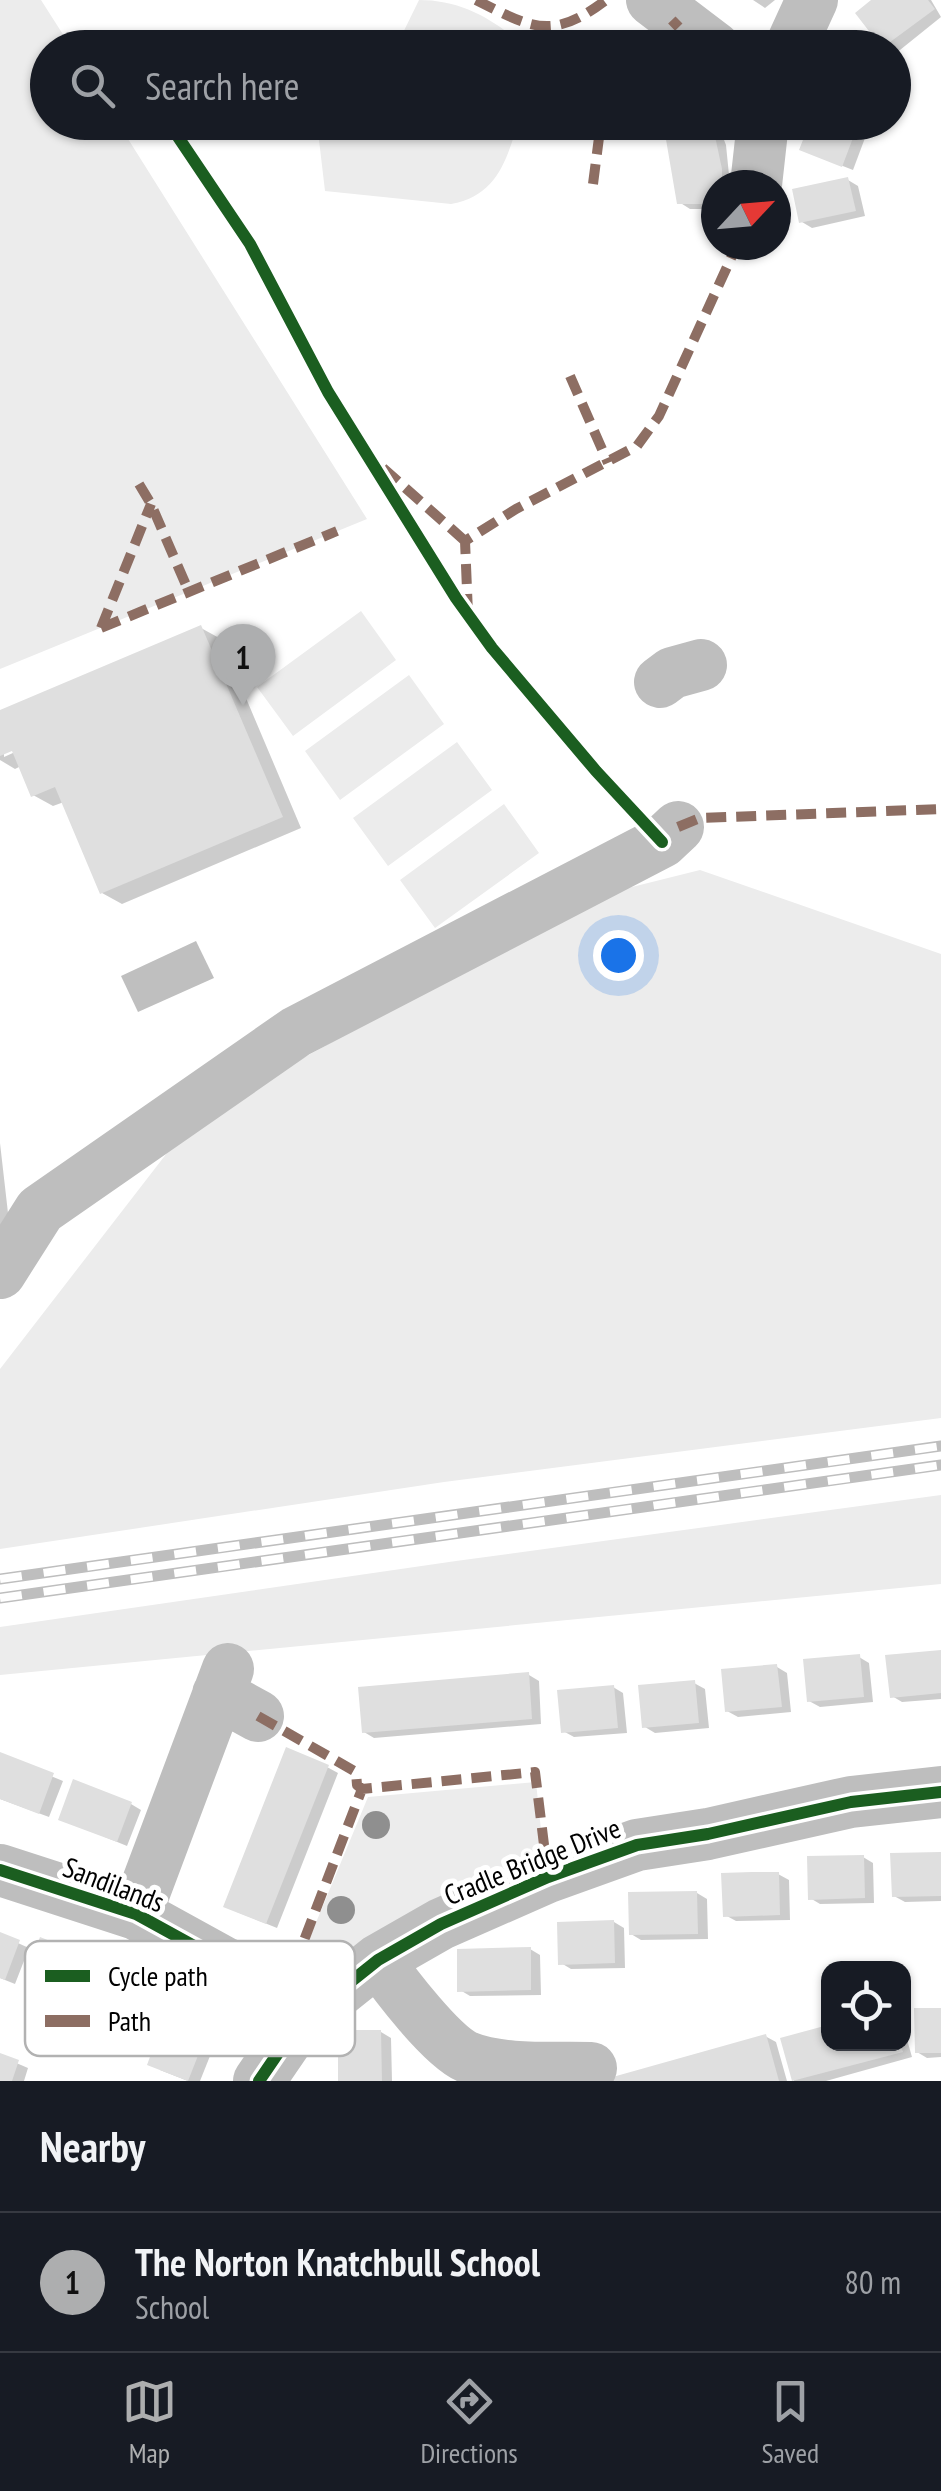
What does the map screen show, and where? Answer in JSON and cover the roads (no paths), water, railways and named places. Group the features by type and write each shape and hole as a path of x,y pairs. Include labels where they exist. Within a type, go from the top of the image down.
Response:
{"street":[{"path":"652,0 691,30"},
{"path":"798,30 812,0"},
{"path":"758,170 761,140"},
{"path":"0,1273 40,1210 296,1032 646,851 678,827"},
{"path":"136,1914 235,1693"},
{"name":"Cradle Bridge Drive","path":"355,1978 378,1960 441,1924 548,1877 637,1845 708,1834 851,1802 941,1792"},
{"name":"Sandilands","path":"0,1870 136,1914 185,1941"},
{"path":"378,1960 412,2004 458,2052 471,2059 536,2074 591,2068"},
{"name":"Cradle Bridge Drive","path":"259,2081 275,2056"}],"railway":[{"path":"0,1579 941,1446"},
{"path":"0,1598 941,1465"}],"place":[{"name":"The Norton Knatchbull School","path":"243,706"}]}
